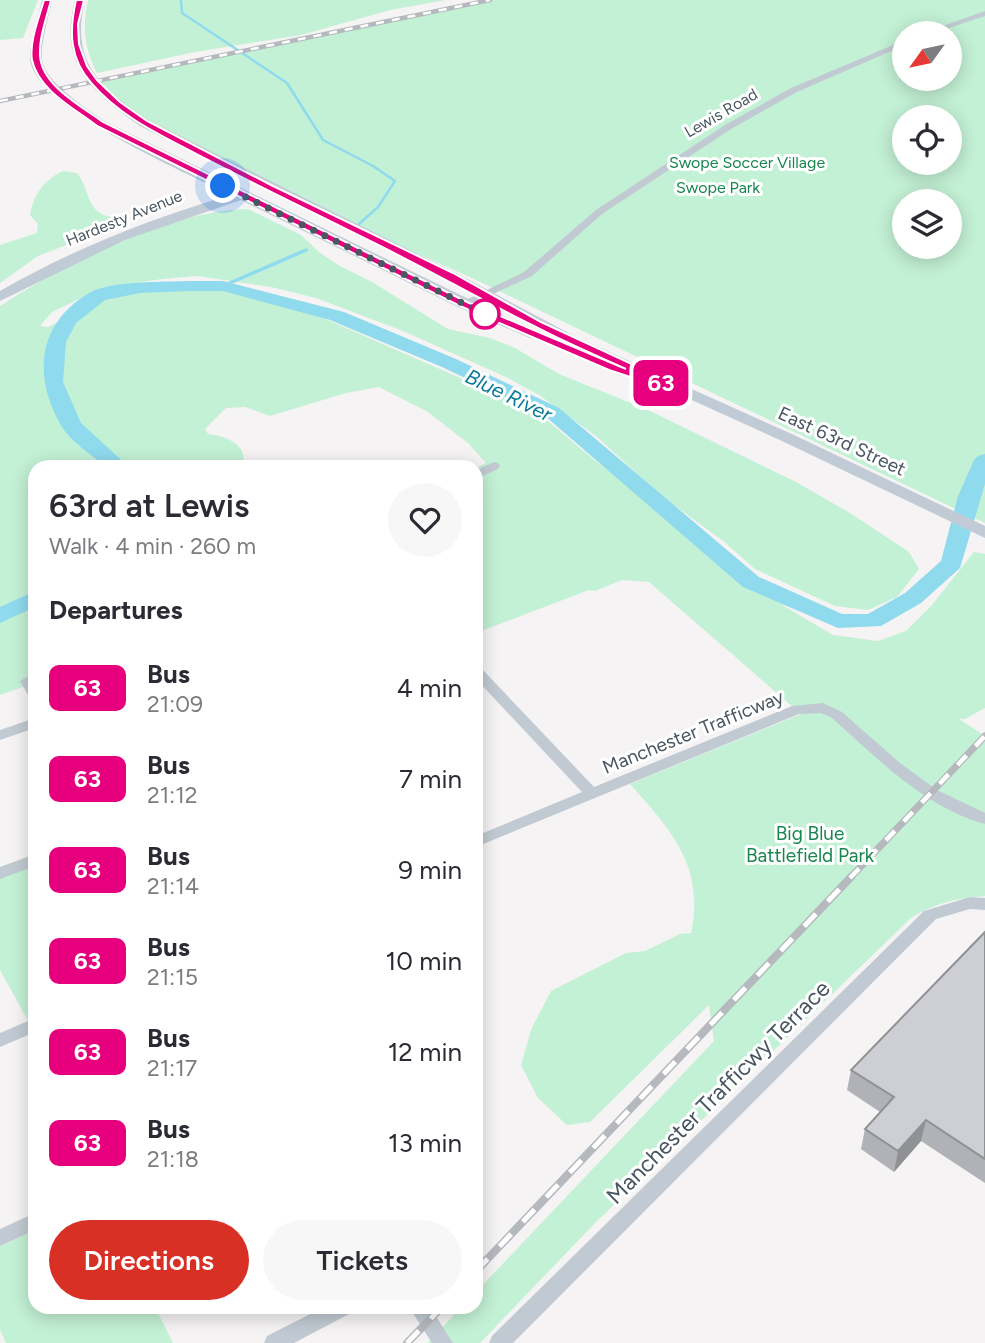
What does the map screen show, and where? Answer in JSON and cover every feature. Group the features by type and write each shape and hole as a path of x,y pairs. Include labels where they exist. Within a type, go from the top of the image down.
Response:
{"main road":[{"name":"East 63rd Street","path":"47,0 36,59 41,74 55,90 100,124 463,304 612,368 680,389"},
{"name":"East 63rd Street","path":"80,0 74,24 75,44 83,66 117,104 144,123 573,341 788,438 985,533"},
{"name":"Hardesty Avenue","path":"0,297 51,268 137,229 268,187"}],"street":[{"path":"962,21 985,13"},
{"name":"Lewis Road","path":"463,304 528,274 599,212 709,138 794,90 892,48"},
{"path":"483,472 494,466"},
{"path":"483,678 592,794"},
{"name":"Manchester Trafficway","path":"483,839 797,709 812,707 837,715 895,768 932,794 985,819"},
{"path":"0,735 28,725"},
{"path":"0,873 28,863"},
{"name":"Manchester Trafficwy Terrace","path":"499,1343 930,915 970,903 985,904"},
{"path":"0,1040 28,1028"},
{"path":"0,1238 28,1224"},
{"path":"274,1343 330,1314"},
{"path":"424,1314 443,1343"}],"green space":[{"path":"0,0 38,0 23,38 0,40"},
{"path":"88,0 446,0 390,10 301,35 195,52 97,73 85,37"},
{"name":"Swope Park","path":"481,0 985,0 985,523 472,278 268,187 144,123 95,82"},
{"path":"63,171 77,173 95,208 110,217 123,219 123,223 38,256 0,283 0,245 37,233 38,224 30,215 34,201 45,183"},
{"name":"Big Blue Battlefield Park","path":"248,209 301,235 338,265 372,282 448,329 490,338 515,348 559,374 648,410 796,482 909,552 919,569 897,597 868,610 835,606 755,569 722,540 664,498 596,436 539,395 508,378 403,331 316,298 271,287 197,276 162,279 102,288 52,312 40,326 48,327 107,299 170,284 210,285 321,317 536,411 587,454 787,608 833,635 878,641 906,631 932,605 974,552 985,554 985,708 965,719 959,719 985,736 985,896 946,902 911,918 595,1223 480,1343 428,1343 455,1314 483,1314 483,1285 714,1041 709,1005 590,1122 567,1125 538,1098 521,1065 531,1030 551,991 626,953 645,951 680,934 691,933 693,888 682,851 630,784 801,714 649,582 622,580 483,630 483,464 486,463 469,444 428,412 379,387 346,393 270,416 245,407 226,408 205,429 208,434 222,437 240,447 244,460 28,460 28,685 0,695 0,306 56,273 119,242 186,219"},
{"path":"28,868 27,1019 0,970 0,878"},
{"path":"28,1233 28,1314 158,1314 173,1343 6,1343 0,1330 0,1246"}],"building":[{"path":"985,932 985,1159 926,1120 898,1151 865,1129 894,1097 851,1070"}],"waterway":[{"path":"181,0 182,13 287,83 323,140 373,166 395,181 378,207 359,224"},
{"path":"223,286 306,250"},
{"name":"Blue River","path":"110,460 72,426 53,382 56,342 68,320 99,295 140,288 188,286 223,286 337,316 449,363 552,412 751,582 838,621 873,621 913,598 952,563 969,496 985,460"},
{"name":"Blue River","path":"0,616 28,602"}],"railway":[{"path":"0,101 490,0"},
{"path":"850,878 985,736"},
{"path":"483,1264 851,877"},
{"path":"407,1343 435,1314"}],"bus line":[{"name":"63","path":"47,0 36,47 36,59 41,74 75,107 100,124 463,304 612,368 680,389 538,324 449,275 144,123 117,104 94,82 83,66 75,44 74,24 80,0"}],"route":[{"path":"223,186 485,314"}],"park label":[{"name":"Swope Soccer Village","path":"747,162"}]}
